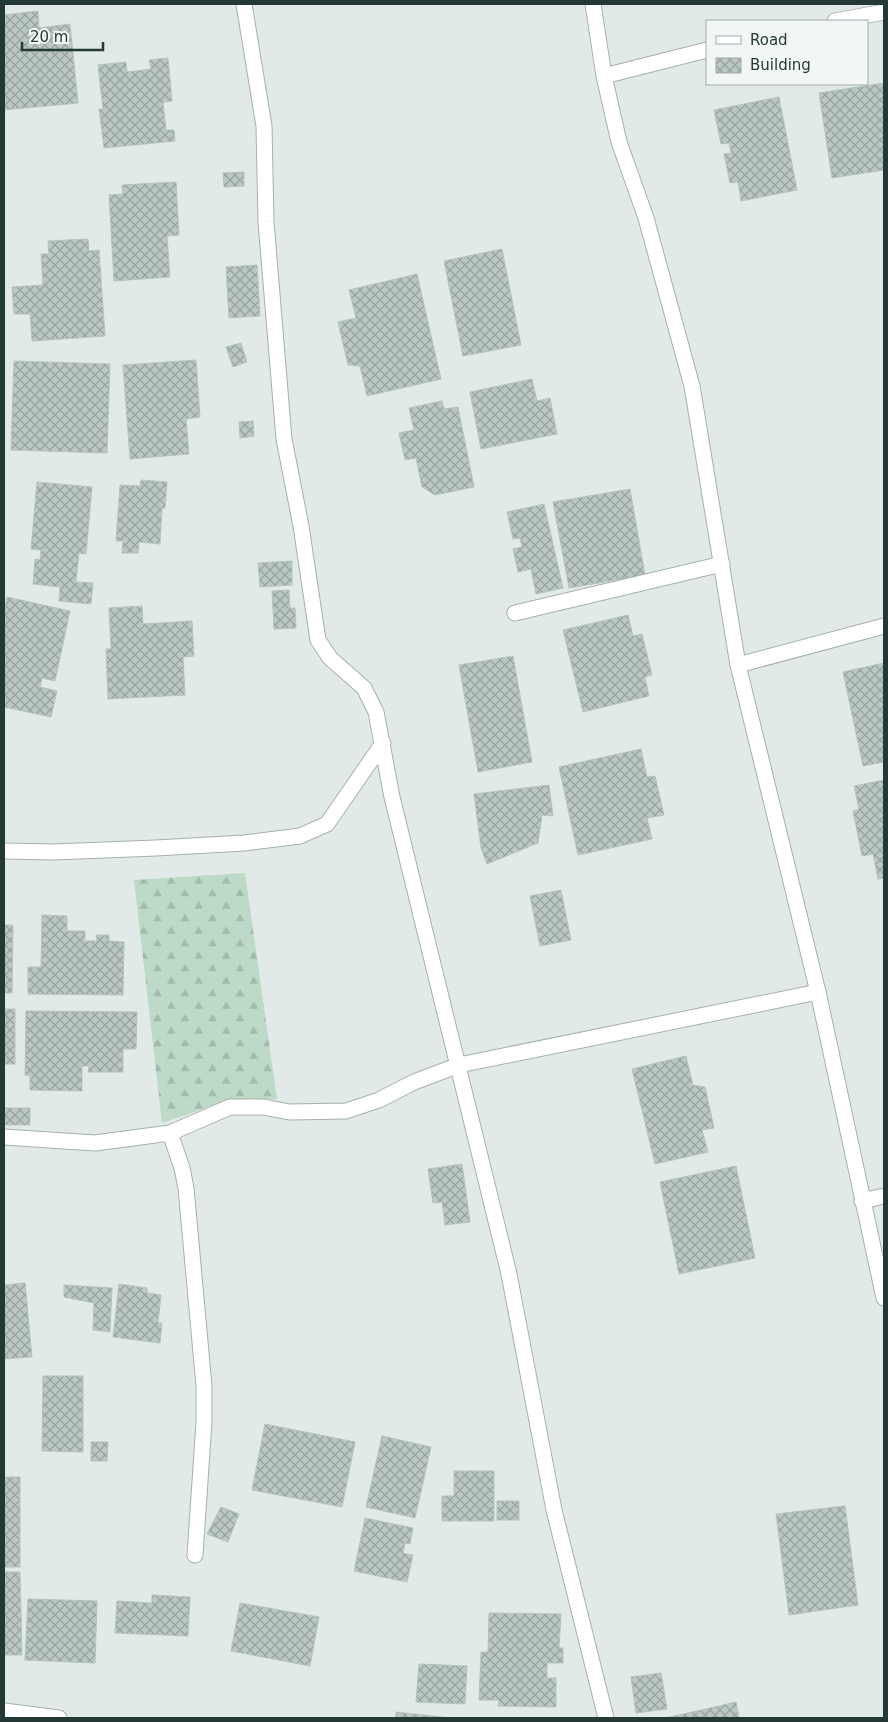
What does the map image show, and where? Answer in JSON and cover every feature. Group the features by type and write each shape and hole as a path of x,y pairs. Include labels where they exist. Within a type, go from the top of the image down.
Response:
{"street":[{"path":"244,4 264,126 266,222 284,438 301,526 318,640 330,658 364,688 376,712 392,797 509,1274 554,1510 606,1718"},
{"path":"593,4 604,76 619,142 646,218 692,386 738,665 818,992 884,1298"},
{"path":"840,20 884,12"},
{"path":"604,76 706,50"},
{"path":"515,613 722,564"},
{"path":"738,665 884,626"},
{"path":"4,851 52,852 156,848 244,843 300,836 327,824 383,742"},
{"path":"4,1137 95,1143 170,1133 230,1108 264,1107 289,1112 346,1111 379,1100 414,1082 459,1065 818,992"},
{"path":"170,1133 186,1188 204,1386 204,1422 195,1555"},
{"path":"862,1201 884,1196"},
{"path":"4,1711 59,1718"}],"green space":[{"path":"245,873 277,1099 229,1100 162,1123 134,880"}],"building":[{"path":"38,11 39,28 70,24 78,103 4,110 4,15"},
{"path":"168,58 172,101 163,102 166,130 174,130 175,141 104,148 99,109 103,109 98,65 126,62 127,72 151,69 149,60"},
{"path":"884,83 884,170 832,178 819,93"},
{"path":"779,97 797,190 741,201 738,182 730,183 724,154 731,153 729,143 721,144 714,110"},
{"path":"244,172 244,186 224,187 223,173"},
{"path":"176,182 179,235 167,236 170,277 114,281 109,195 123,194 122,185"},
{"path":"88,239 89,251 99,250 105,336 32,341 30,314 14,314 12,287 43,285 41,254 49,254 48,241"},
{"path":"502,249 521,345 463,356 444,261"},
{"path":"257,265 260,316 229,318 226,267"},
{"path":"417,274 441,379 367,396 360,366 348,365 338,322 356,318 349,290"},
{"path":"241,343 247,362 233,367 226,347"},
{"path":"196,360 200,417 186,419 189,454 130,459 123,365"},
{"path":"14,361 110,364 107,453 11,450"},
{"path":"532,379 537,401 550,398 557,434 481,449 470,392"},
{"path":"442,401 444,409 458,407 474,487 435,495 422,487 416,458 405,460 399,433 414,430 409,408"},
{"path":"253,421 254,436 240,438 239,422"},
{"path":"141,480 167,482 165,508 162,508 160,544 139,542 138,553 122,553 123,541 116,541 120,485 140,486"},
{"path":"37,482 92,487 86,554 79,553 76,582 93,583 91,604 59,601 60,587 33,584 35,559 40,560 41,550 31,549"},
{"path":"630,489 645,575 569,588 553,502"},
{"path":"544,504 563,588 536,594 531,569 518,572 513,549 522,547 520,538 513,539 507,512"},
{"path":"292,561 292,585 260,587 258,563"},
{"path":"289,590 290,609 273,609 272,591"},
{"path":"7,597 70,611 55,681 42,678 40,687 57,691 51,717 4,707 4,611"},
{"path":"142,606 143,624 192,621 194,656 183,657 185,695 108,699 106,649 111,649 109,608"},
{"path":"295,608 296,628 274,629 273,609"},
{"path":"628,615 633,636 642,634 652,675 645,677 649,696 583,712 563,630"},
{"path":"513,656 532,762 478,772 459,665"},
{"path":"884,663 884,762 863,766 843,672"},
{"path":"641,749 647,777 655,776 664,815 647,818 652,839 578,855 559,767"},
{"path":"884,780 884,878 878,879 873,854 862,856 853,811 859,809 854,786"},
{"path":"549,785 553,816 542,815 538,843 487,864 481,848 474,794"},
{"path":"561,890 571,940 540,946 530,896"},
{"path":"42,915 67,916 67,931 85,931 85,941 97,941 96,935 109,935 109,941 124,942 123,995 28,994 28,967 41,967"},
{"path":"4,925 13,925 12,993 4,993"},
{"path":"4,1009 15,1009 15,1064 4,1064"},
{"path":"26,1011 137,1012 136,1049 123,1049 123,1072 88,1072 89,1066 82,1066 82,1091 30,1090 30,1076 25,1075"},
{"path":"686,1056 693,1085 705,1087 714,1128 702,1130 708,1152 655,1164 632,1069"},
{"path":"4,1108 30,1108 30,1125 4,1125"},
{"path":"462,1164 470,1222 445,1225 442,1202 433,1203 428,1169"},
{"path":"736,1166 755,1258 679,1274 660,1182"},
{"path":"25,1283 32,1357 4,1359 4,1285"},
{"path":"119,1284 147,1288 147,1293 161,1295 158,1323 162,1323 160,1343 113,1337"},
{"path":"64,1285 112,1288 110,1332 93,1330 94,1303 64,1297"},
{"path":"43,1376 83,1376 83,1452 42,1451"},
{"path":"265,1424 355,1442 342,1507 252,1490"},
{"path":"382,1436 431,1447 415,1518 366,1507"},
{"path":"91,1442 108,1442 107,1461 91,1461"},
{"path":"454,1471 494,1471 494,1521 442,1521 442,1496 454,1496"},
{"path":"4,1477 20,1477 20,1567 4,1567"},
{"path":"497,1501 519,1501 519,1520 497,1520"},
{"path":"845,1506 858,1605 789,1615 776,1514"},
{"path":"221,1507 239,1514 228,1542 207,1534"},
{"path":"365,1518 413,1528 410,1544 405,1543 403,1553 413,1555 407,1582 354,1571"},
{"path":"4,1572 20,1572 22,1655 4,1655"},
{"path":"152,1595 190,1597 188,1636 115,1633 117,1601 152,1603"},
{"path":"28,1599 97,1601 95,1663 25,1660"},
{"path":"240,1603 319,1617 310,1666 231,1651"},
{"path":"489,1613 561,1614 559,1648 563,1648 563,1663 547,1663 547,1678 556,1678 556,1707 498,1706 499,1700 479,1700 481,1652 488,1652"},
{"path":"419,1664 467,1666 465,1704 416,1702"},
{"path":"661,1673 667,1709 636,1713 631,1677"},
{"path":"736,1702 739,1718 699,1718 697,1711"},
{"path":"697,1711 699,1718 665,1718"},
{"path":"396,1712 451,1718 396,1718"}]}
